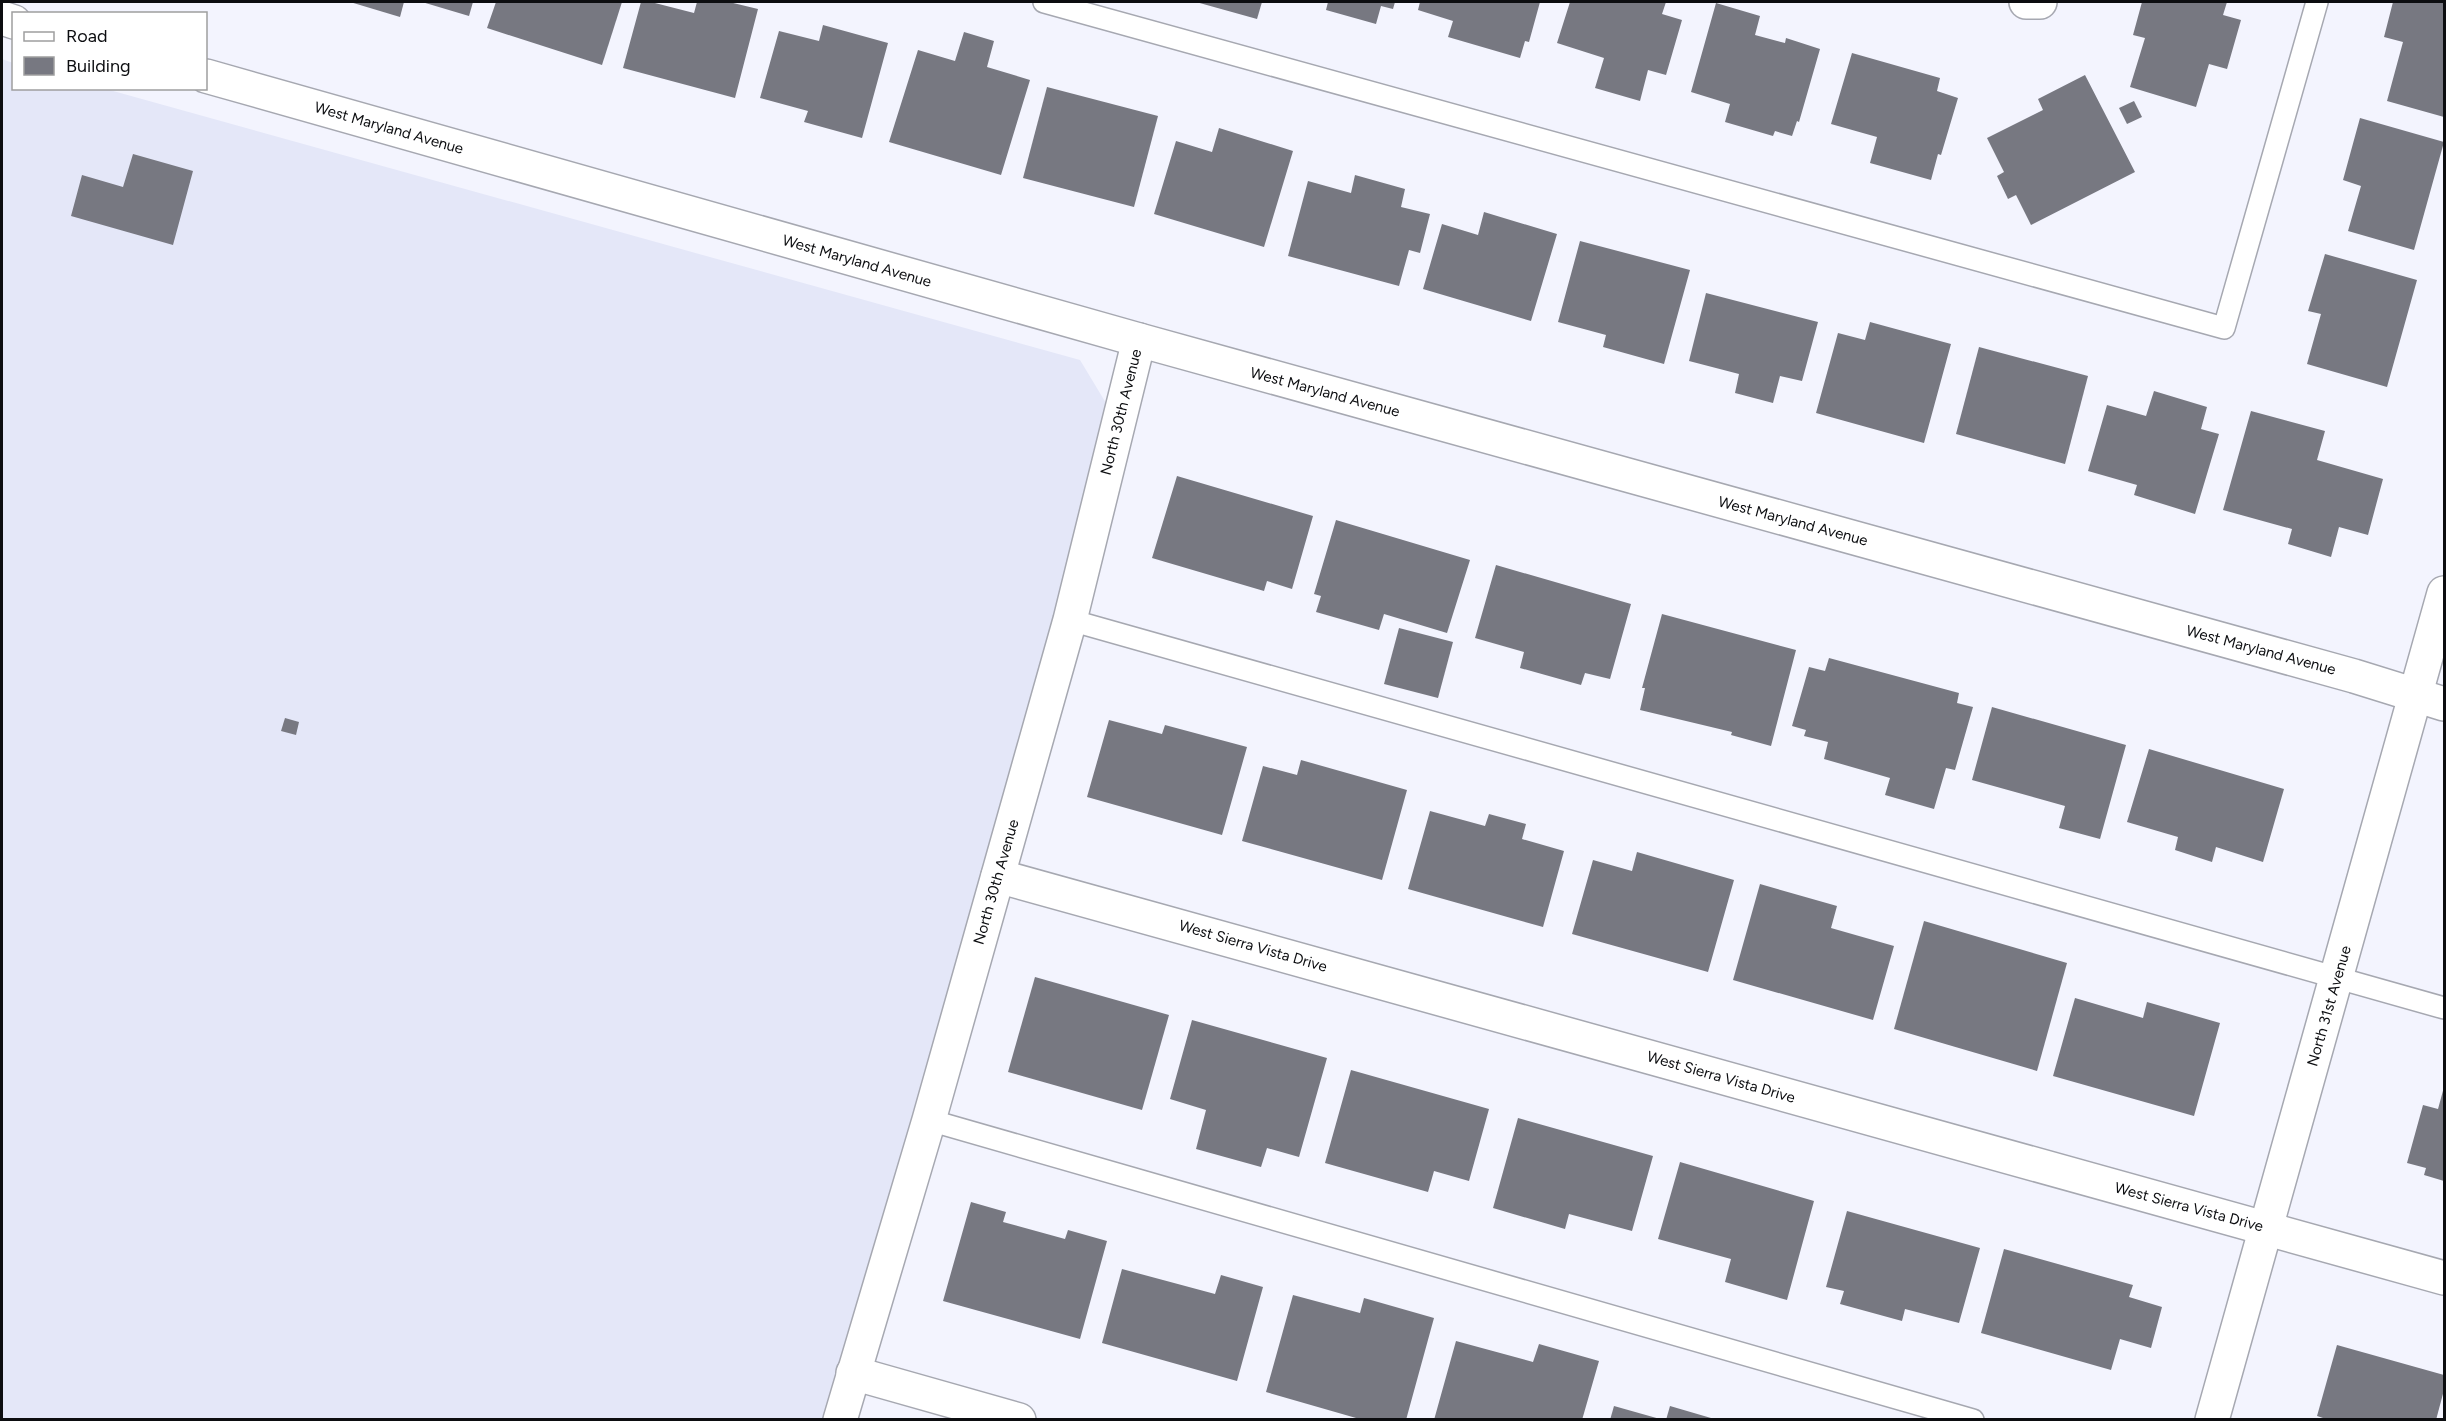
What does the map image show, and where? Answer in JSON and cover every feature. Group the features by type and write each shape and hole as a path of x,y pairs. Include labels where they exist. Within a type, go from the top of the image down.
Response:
{"street":[{"name":"West Maryland Avenue","path":"207,76 1139,340 2342,673 2430,700"},
{"name":"North 30th Avenue","path":"840,1419 929,1120 1070,620 1139,340"},
{"name":"North 31st Avenue","path":"2212,1419 2337,978 2430,700 2445,592"},
{"name":"West Sierra Vista Drive","path":"998,876 2445,1278"},
{"path":"853,1374 1019,1419"}],"lane":[{"path":"1044,2 2224,328 2316,2"},
{"path":"1070,620 2445,1008"},
{"path":"929,1120 1973,1419"}],"shaded area":[{"path":"2,59 12,63 12,90 110,90 1080,360 1118,423 842,1419 2,1419"}],"building":[{"path":"350,2 404,2 400,17"},
{"path":"422,2 473,2 469,16"},
{"path":"496,2 622,2 602,65 487,28"},
{"path":"641,2 651,2 694,13 697,2 729,2 758,9 735,98 623,68"},
{"path":"1196,2 1262,2 1257,19"},
{"path":"1328,2 1395,2 1393,9 1381,6 1376,24 1326,10"},
{"path":"1420,2 1540,2 1529,42 1525,41 1520,58 1448,37 1453,21 1418,10"},
{"path":"1570,2 1666,2 1662,14 1682,20 1666,75 1648,70 1640,101 1595,88 1604,58 1557,43"},
{"path":"2142,2 2227,2 2223,15 2241,20 2227,69 2209,64 2196,107 2130,87 2145,38 2133,35"},
{"path":"2393,2 2444,2 2444,117 2387,101 2403,42 2384,37"},
{"path":"1716,3 1760,16 1755,35 1785,43 1786,38 1820,49 1799,122 1797,121 1792,136 1775,131 1773,136 1725,122 1730,104 1691,92"},
{"path":"823,25 888,43 862,138 804,122 808,111 760,98 779,31 819,41"},
{"path":"964,32 994,41 987,67 1030,80 1001,175 889,142 918,50 955,61"},
{"path":"1852,53 1940,78 1937,91 1958,98 1931,180 1870,163 1877,137 1831,124"},
{"path":"2085,75 2135,172 2031,225 2016,195 2008,199 1997,176 2004,172 1987,138 2043,110 2038,99"},
{"path":"1047,87 1158,116 1134,207 1023,178"},
{"path":"2134,101 2142,117 2127,124 2119,108"},
{"path":"2360,118 2444,142 2414,250 2348,231 2361,186 2343,180"},
{"path":"1219,128 1293,151 1264,247 1154,214 1176,141 1212,152"},
{"path":"133,154 193,171 173,245 71,216 82,175 123,187"},
{"path":"1355,175 1405,189 1401,207 1430,214 1420,253 1409,250 1399,286 1288,256 1308,181 1351,193"},
{"path":"1484,212 1557,234 1531,321 1423,289 1442,224 1478,235"},
{"path":"1580,241 1690,270 1664,364 1603,347 1606,335 1558,322"},
{"path":"2325,254 2417,280 2387,387 2307,364 2321,314 2308,311"},
{"path":"1706,293 1818,322 1802,381 1780,376 1773,403 1735,393 1739,374 1689,361"},
{"path":"1870,322 1951,344 1924,443 1816,413 1838,333 1865,340"},
{"path":"1979,347 2088,376 2065,464 1956,434"},
{"path":"2154,391 2207,407 2201,429 2219,434 2195,514 2134,495 2137,485 2088,471 2107,405 2146,416"},
{"path":"2251,411 2325,431 2317,460 2383,479 2368,535 2339,527 2331,557 2288,544 2292,529 2223,510"},
{"path":"1177,476 1313,516 1292,589 1267,581 1264,591 1152,558"},
{"path":"1336,520 1470,560 1447,633 1384,614 1379,630 1316,612 1321,596 1314,594"},
{"path":"1496,565 1631,604 1610,679 1585,673 1581,685 1520,668 1524,652 1475,638"},
{"path":"1662,614 1796,650 1771,746 1731,735 1732,732 1640,710 1645,688 1642,688"},
{"path":"1399,628 1453,642 1438,698 1384,684"},
{"path":"1829,658 1959,693 1957,703 1973,707 1955,770 1946,768 1934,809 1885,795 1890,778 1824,759 1828,742 1804,736 1806,730 1792,726 1809,667 1825,671"},
{"path":"1992,707 2126,745 2100,839 2059,828 2065,806 1972,780"},
{"path":"285,718 299,722 296,735 281,731"},
{"path":"1109,720 1162,734 1165,725 1247,747 1222,835 1087,797"},
{"path":"2149,749 2284,789 2263,862 2216,847 2212,862 2175,850 2178,837 2127,822"},
{"path":"1301,760 1407,790 1382,880 1242,841 1263,766 1297,775"},
{"path":"1430,811 1485,826 1489,814 1526,824 1522,839 1564,851 1543,927 1408,889"},
{"path":"1637,852 1734,880 1708,972 1572,934 1593,860 1632,871"},
{"path":"1760,884 1837,906 1831,928 1894,946 1873,1020 1733,980"},
{"path":"1924,921 2067,963 2037,1071 1894,1029"},
{"path":"1035,977 1169,1015 1142,1110 1008,1072"},
{"path":"2075,998 2143,1018 2147,1002 2220,1023 2194,1116 2053,1076"},
{"path":"1192,1020 1327,1058 1299,1157 1267,1148 1261,1167 1196,1149 1206,1110 1170,1099"},
{"path":"1351,1070 1489,1109 1469,1181 1434,1171 1428,1192 1325,1163"},
{"path":"2444,1087 2444,1181 2424,1175 2426,1168 2407,1163 2423,1105 2438,1109"},
{"path":"1518,1118 1653,1156 1632,1231 1569,1214 1565,1229 1493,1208"},
{"path":"1680,1162 1814,1201 1787,1300 1725,1282 1731,1259 1658,1239"},
{"path":"971,1202 1006,1212 1003,1222 1065,1239 1068,1230 1107,1241 1080,1339 943,1301"},
{"path":"1847,1211 1980,1248 1959,1323 1905,1309 1902,1321 1840,1304 1844,1291 1826,1287"},
{"path":"2004,1249 2133,1285 2129,1297 2162,1307 2151,1348 2120,1339 2111,1370 1981,1333"},
{"path":"1122,1269 1215,1294 1221,1275 1263,1287 1237,1381 1102,1343"},
{"path":"1293,1295 1360,1313 1364,1298 1434,1318 1406,1420 1363,1420 1266,1392"},
{"path":"1456,1341 1533,1362 1539,1344 1599,1361 1582,1420 1434,1420"},
{"path":"2337,1345 2444,1375 2444,1390 2436,1420 2329,1420 2317,1416"},
{"path":"1614,1406 1660,1419 1610,1420"},
{"path":"1670,1406 1711,1418 1710,1420 1666,1420"}]}
